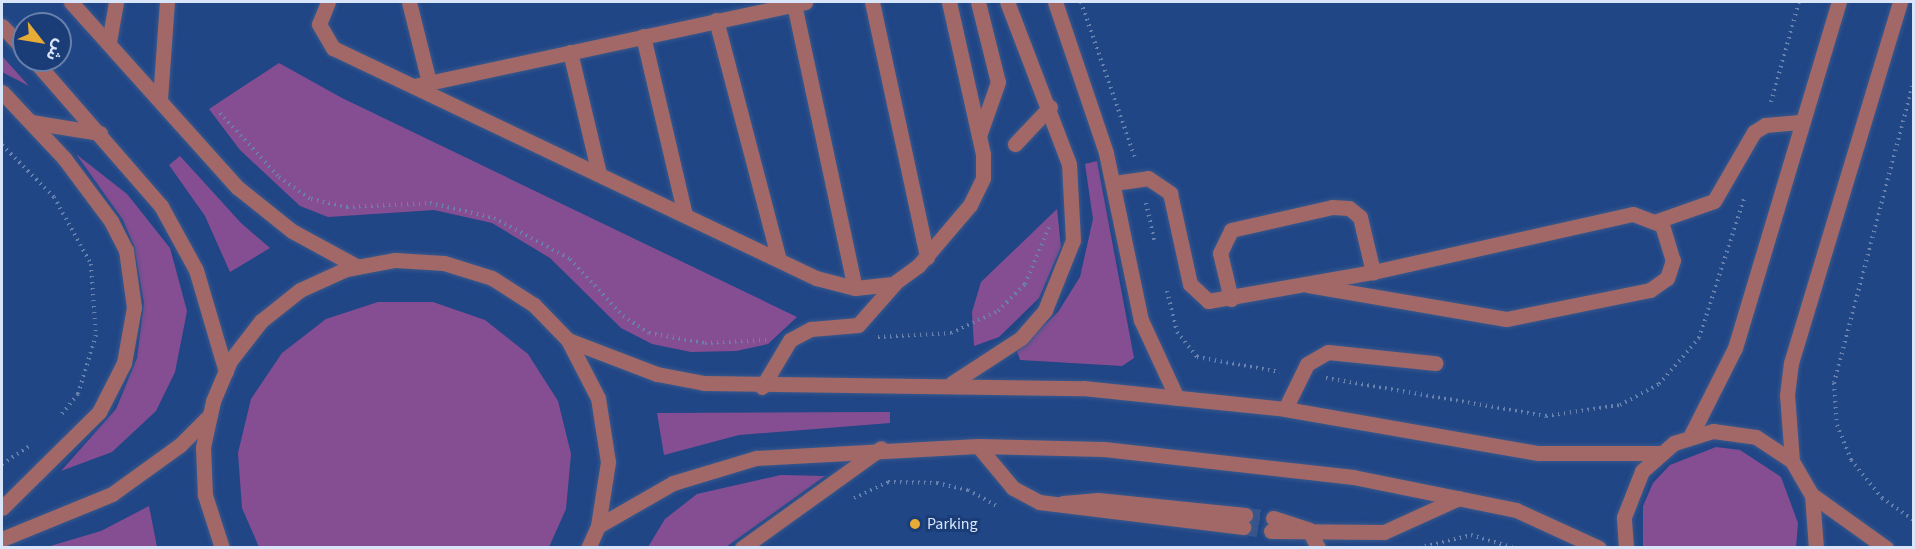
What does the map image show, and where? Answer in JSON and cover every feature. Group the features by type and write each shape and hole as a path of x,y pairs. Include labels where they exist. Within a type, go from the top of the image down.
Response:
{"street":[{"path":"71,2 263,209 358,267"},
{"path":"109,42 116,2"},
{"path":"160,99 167,2"},
{"path":"328,2 319,24 326,42 422,84 599,174 779,260 855,288 896,282"},
{"path":"409,2 422,84"},
{"path":"872,2 927,257"},
{"path":"762,387 790,340 810,329 858,325 896,282 927,257 978,192 984,166 950,2"},
{"path":"978,2 998,82 979,136"},
{"path":"952,384 1021,338 1063,276 1075,202 1050,107 1007,2"},
{"path":"1055,2 1114,183 1141,320 1177,398"},
{"path":"1691,435 1735,348 1839,2"},
{"path":"1886,548 1812,495 1792,461 1787,406 1791,363 1900,2"},
{"path":"422,84 716,20 764,6 800,3 855,288"},
{"path":"716,20 779,260"},
{"path":"643,36 685,215"},
{"path":"570,52 599,174"},
{"path":"45,72 140,178 180,238 208,303 226,372"},
{"path":"2,92 31,122 111,222 126,250 134,307 124,363 99,412 2,508"},
{"path":"1015,144 1050,107"},
{"path":"31,122 100,133"},
{"path":"1657,221 1714,201 1754,132 1765,125 1803,122"},
{"path":"1114,183 1148,178 1163,185 1173,203 1194,291 1208,301 1232,299 1373,273 1633,214 1657,221 1667,233 1673,260 1660,285 1520,317 1493,318 1308,285"},
{"path":"1232,299 1220,253 1231,230 1332,207 1349,208 1360,217 1373,273"},
{"path":"222,548 205,495 203,447 210,415 226,372 269,315 300,290 358,267 395,260 444,263 492,278 534,305 568,340 600,409 608,462 598,526 588,548"},
{"path":"568,340 657,374 762,387 952,384 1177,398 1285,409 1538,453 1659,453"},
{"path":"1285,409 1299,374 1328,352 1435,363"},
{"path":"2,539 112,494 180,445 210,415"},
{"path":"1626,548 1624,517 1630,493 1659,453 1691,435 1713,431 1756,437 1792,461"},
{"path":"598,526 673,483 714,469 799,452 978,446 1229,460 1459,498 1516,510 1599,548"},
{"path":"978,446 1013,488 1055,505 1244,521"},
{"path":"742,548 881,448"},
{"path":"1812,495 1816,548"},
{"path":"1272,525 1365,541 1404,527 1459,498"},
{"path":"1309,530 1318,548"}],"path":[{"path":"1914,80 1834,383 1837,425 1851,460 1882,498 1914,520"},
{"path":"2,145 54,197 91,264 96,335 78,394 59,418"},
{"path":"2,464 36,441"},
{"path":"1419,548 1471,535 1514,548"}],"shaded area":[{"path":"2,2 1913,2 1913,547 2,547"},
{"path":"2,56 12,67 12,72 16,72 29,86 2,72"},
{"path":"279,63 342,98 797,317 768,344 736,351 691,352 652,344 621,328 550,258 492,223 434,210 328,217 300,206 240,150 209,109"},
{"path":"76,154 127,194 170,248 187,311 175,372 156,411 112,452 61,471 116,409 137,358 144,303 134,246 123,220"},
{"path":"180,156 241,223 270,248 230,272 205,216 169,165"},
{"path":"1097,161 1134,358 1122,366 1020,360 1017,351 1058,312 1080,277 1093,219 1085,164"},
{"path":"1057,209 1061,247 1039,298 999,337 974,346 972,312 981,282"},
{"path":"378,302 433,302 485,320 528,354 558,401 571,454 566,509 549,547 259,547 242,508 238,453 251,399 282,353 326,319"},
{"path":"890,412 890,423 739,435 664,455 657,413"},
{"path":"1716,447 1740,450 1781,477 1798,523 1796,547 1643,547 1643,506 1653,483 1670,465"},
{"path":"781,475 825,476 726,547 648,547 665,519 697,494"},
{"path":"149,506 157,547 47,547 101,531"}],"tunnel":[{"path":"1245,515 1273,518"},
{"path":"1243,527 1271,531"}],"place":[{"name":"Parking","path":"915,524"}]}
